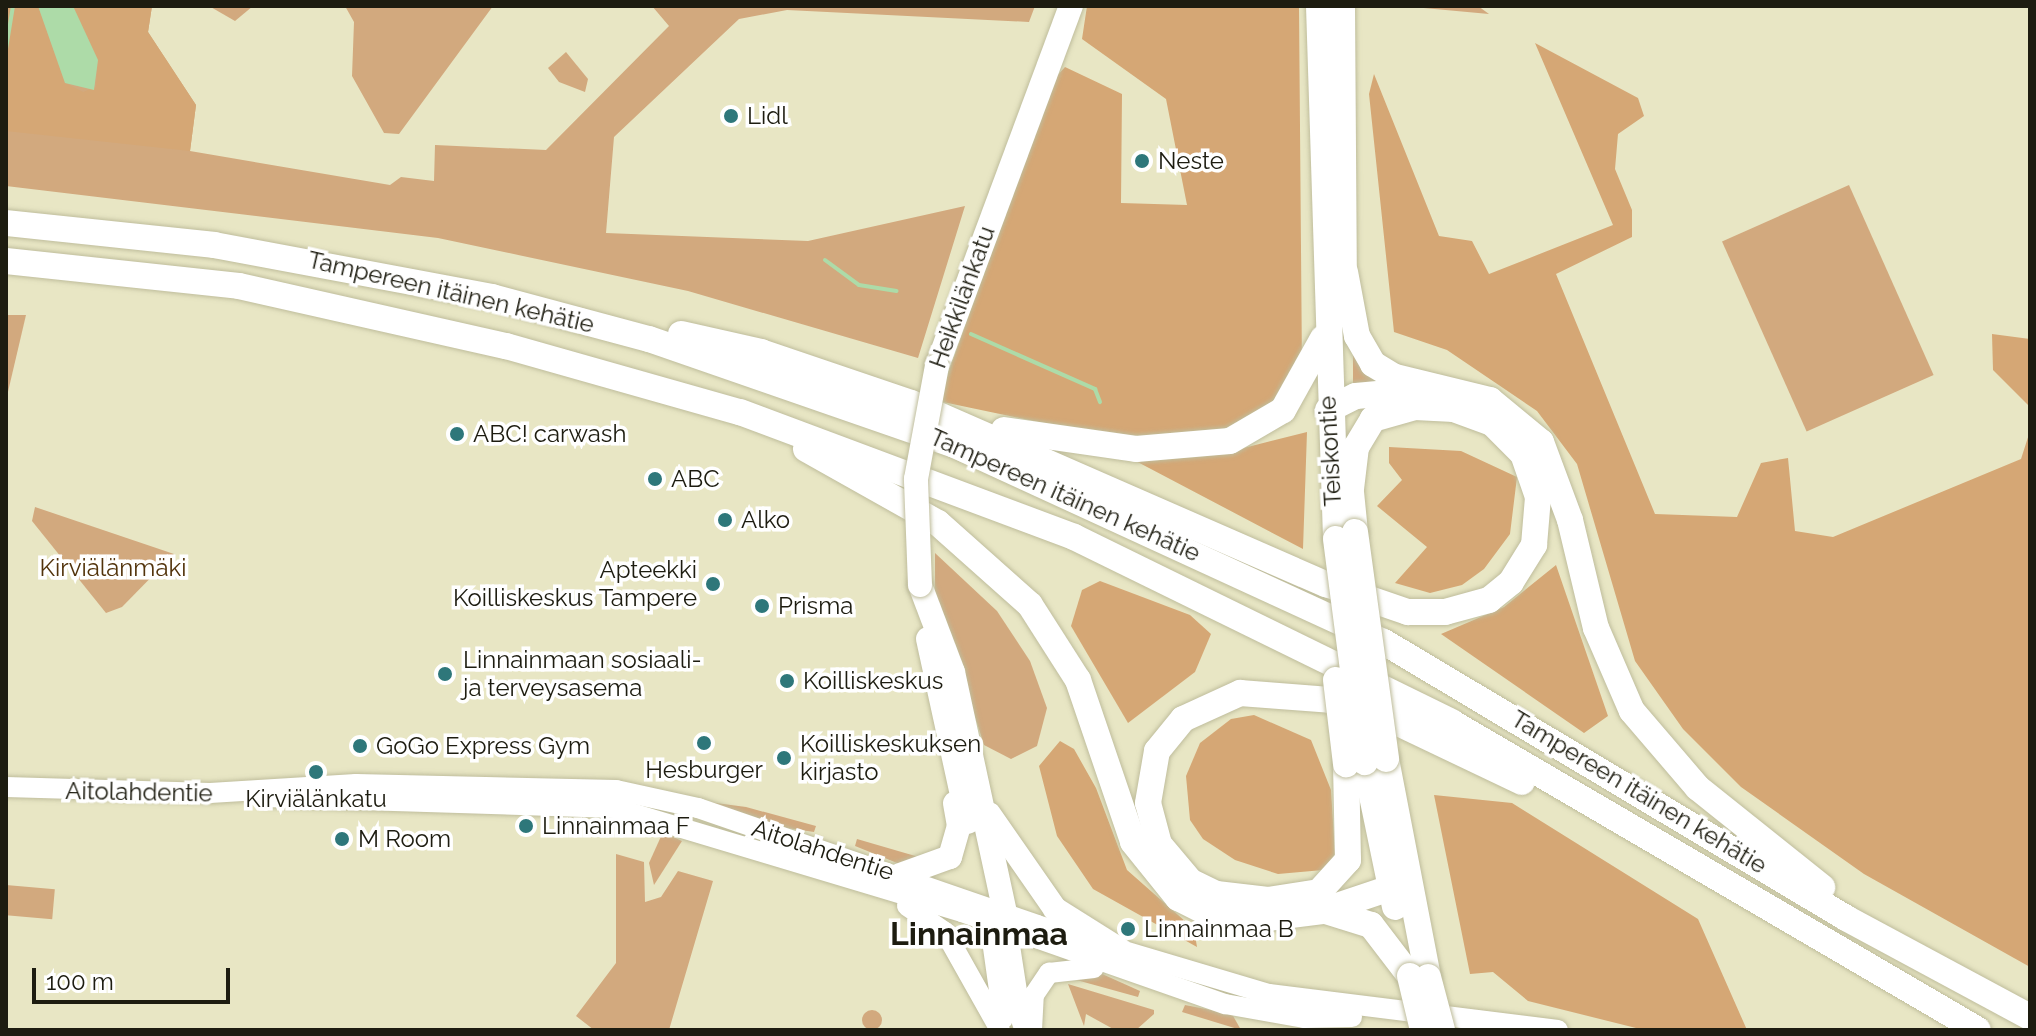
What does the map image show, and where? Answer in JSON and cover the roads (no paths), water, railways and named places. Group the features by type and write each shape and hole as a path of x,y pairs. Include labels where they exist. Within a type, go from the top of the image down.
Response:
{"highway":[{"name":"Teiskontie","path":"1319,6 1324,334 1351,489 1337,537"},
{"name":"Teiskontie","path":"1342,6 1345,272 1330,463 1365,762 1419,977"},
{"name":"Tampereen itäinen kehätie","path":"6,223 334,264 558,314 876,415 1087,500 1384,642 1846,918 2030,1017"},
{"name":"Tampereen itäinen kehätie","path":"6,261 255,289 506,346 740,412 1074,537 1273,629 1451,722 1636,833 1978,1030"},
{"path":"1345,272 1357,336 1373,364 1502,407 1541,442 1570,520 1596,628 1632,711 1670,762 1821,885 1846,918"},
{"path":"558,314 761,352 957,422 1326,584 1408,612 1445,612 1489,600 1511,582 1534,545 1538,497 1523,454 1492,423 1454,409 1405,408 1373,419 1356,447 1351,489"},
{"path":"957,422 1110,446 1207,447 1249,434 1283,410 1324,334"},
{"path":"1336,405 1441,388"},
{"path":"740,412 938,523 1007,578 1078,680 1133,842 1160,883 1214,916 1259,919 1396,883"},
{"path":"1442,1030 1419,977 1371,925 1321,902 1244,900 1191,882 1173,864 1151,823 1149,782 1157,751 1183,719 1240,693 1330,700 1390,719 1636,833"},
{"path":"1321,902 1348,860 1365,762"},
{"path":"1419,977 1423,1030"}],"main road":[{"name":"Heikkilänkatu","path":"998,917 948,734 922,593 917,471 937,366 1071,6"},
{"name":"Heikkilänkatu","path":"922,593 953,672 980,797 998,917"},
{"path":"900,875 941,865 956,846 948,734"},
{"name":"Aitolahdentie","path":"6,787 34,791 245,793 356,784 616,790 698,808 900,875 1130,973 1264,1013 1386,1013"},
{"name":"Aitolahdentie","path":"6,796 34,791"},
{"name":"Aitolahdentie","path":"245,793 329,803 615,808 857,881 1120,950 1269,994 1386,1013 1558,1030"},
{"path":"980,797 1055,909 1120,950"},
{"path":"857,881 945,932 1002,1030"},
{"path":"998,917 1002,1030"},
{"path":"998,917 1023,1030"},
{"path":"1032,1030 1034,995 1049,973 1081,966 1130,973"}],"waterway":[{"path":"6,49 13,6"},
{"path":"825,260 859,285 897,291"},
{"path":"971,334 1095,389 1100,402"}],"place":[{"name":"Lidl","path":"731,116"},
{"name":"Neste","path":"1142,161"},
{"name":"ABC! carwash","path":"457,434"},
{"name":"ABC","path":"655,479"},
{"name":"Alko","path":"725,520"},
{"name":"Apteekki Koilliskeskus Tampere","path":"713,584"},
{"name":"Prisma","path":"762,606"},
{"name":"Linnainmaan sosiaali- ja terveysasema","path":"445,674"},
{"name":"Koilliskeskus","path":"787,681"},
{"name":"Hesburger","path":"704,743"},
{"name":"GoGo Express Gym","path":"360,746"},
{"name":"Koilliskeskuksen kirjasto","path":"784,758"},
{"name":"Kirviälänkatu","path":"316,772"},
{"name":"Linnainmaa F","path":"526,826"},
{"name":"M Room","path":"342,839"},
{"name":"Linnainmaa B","path":"1128,929"}],"district":[{"name":"Linnainmaa","path":"979,934"}],"park label":[{"name":"Kirviälänmäki","path":"113,568"}]}
